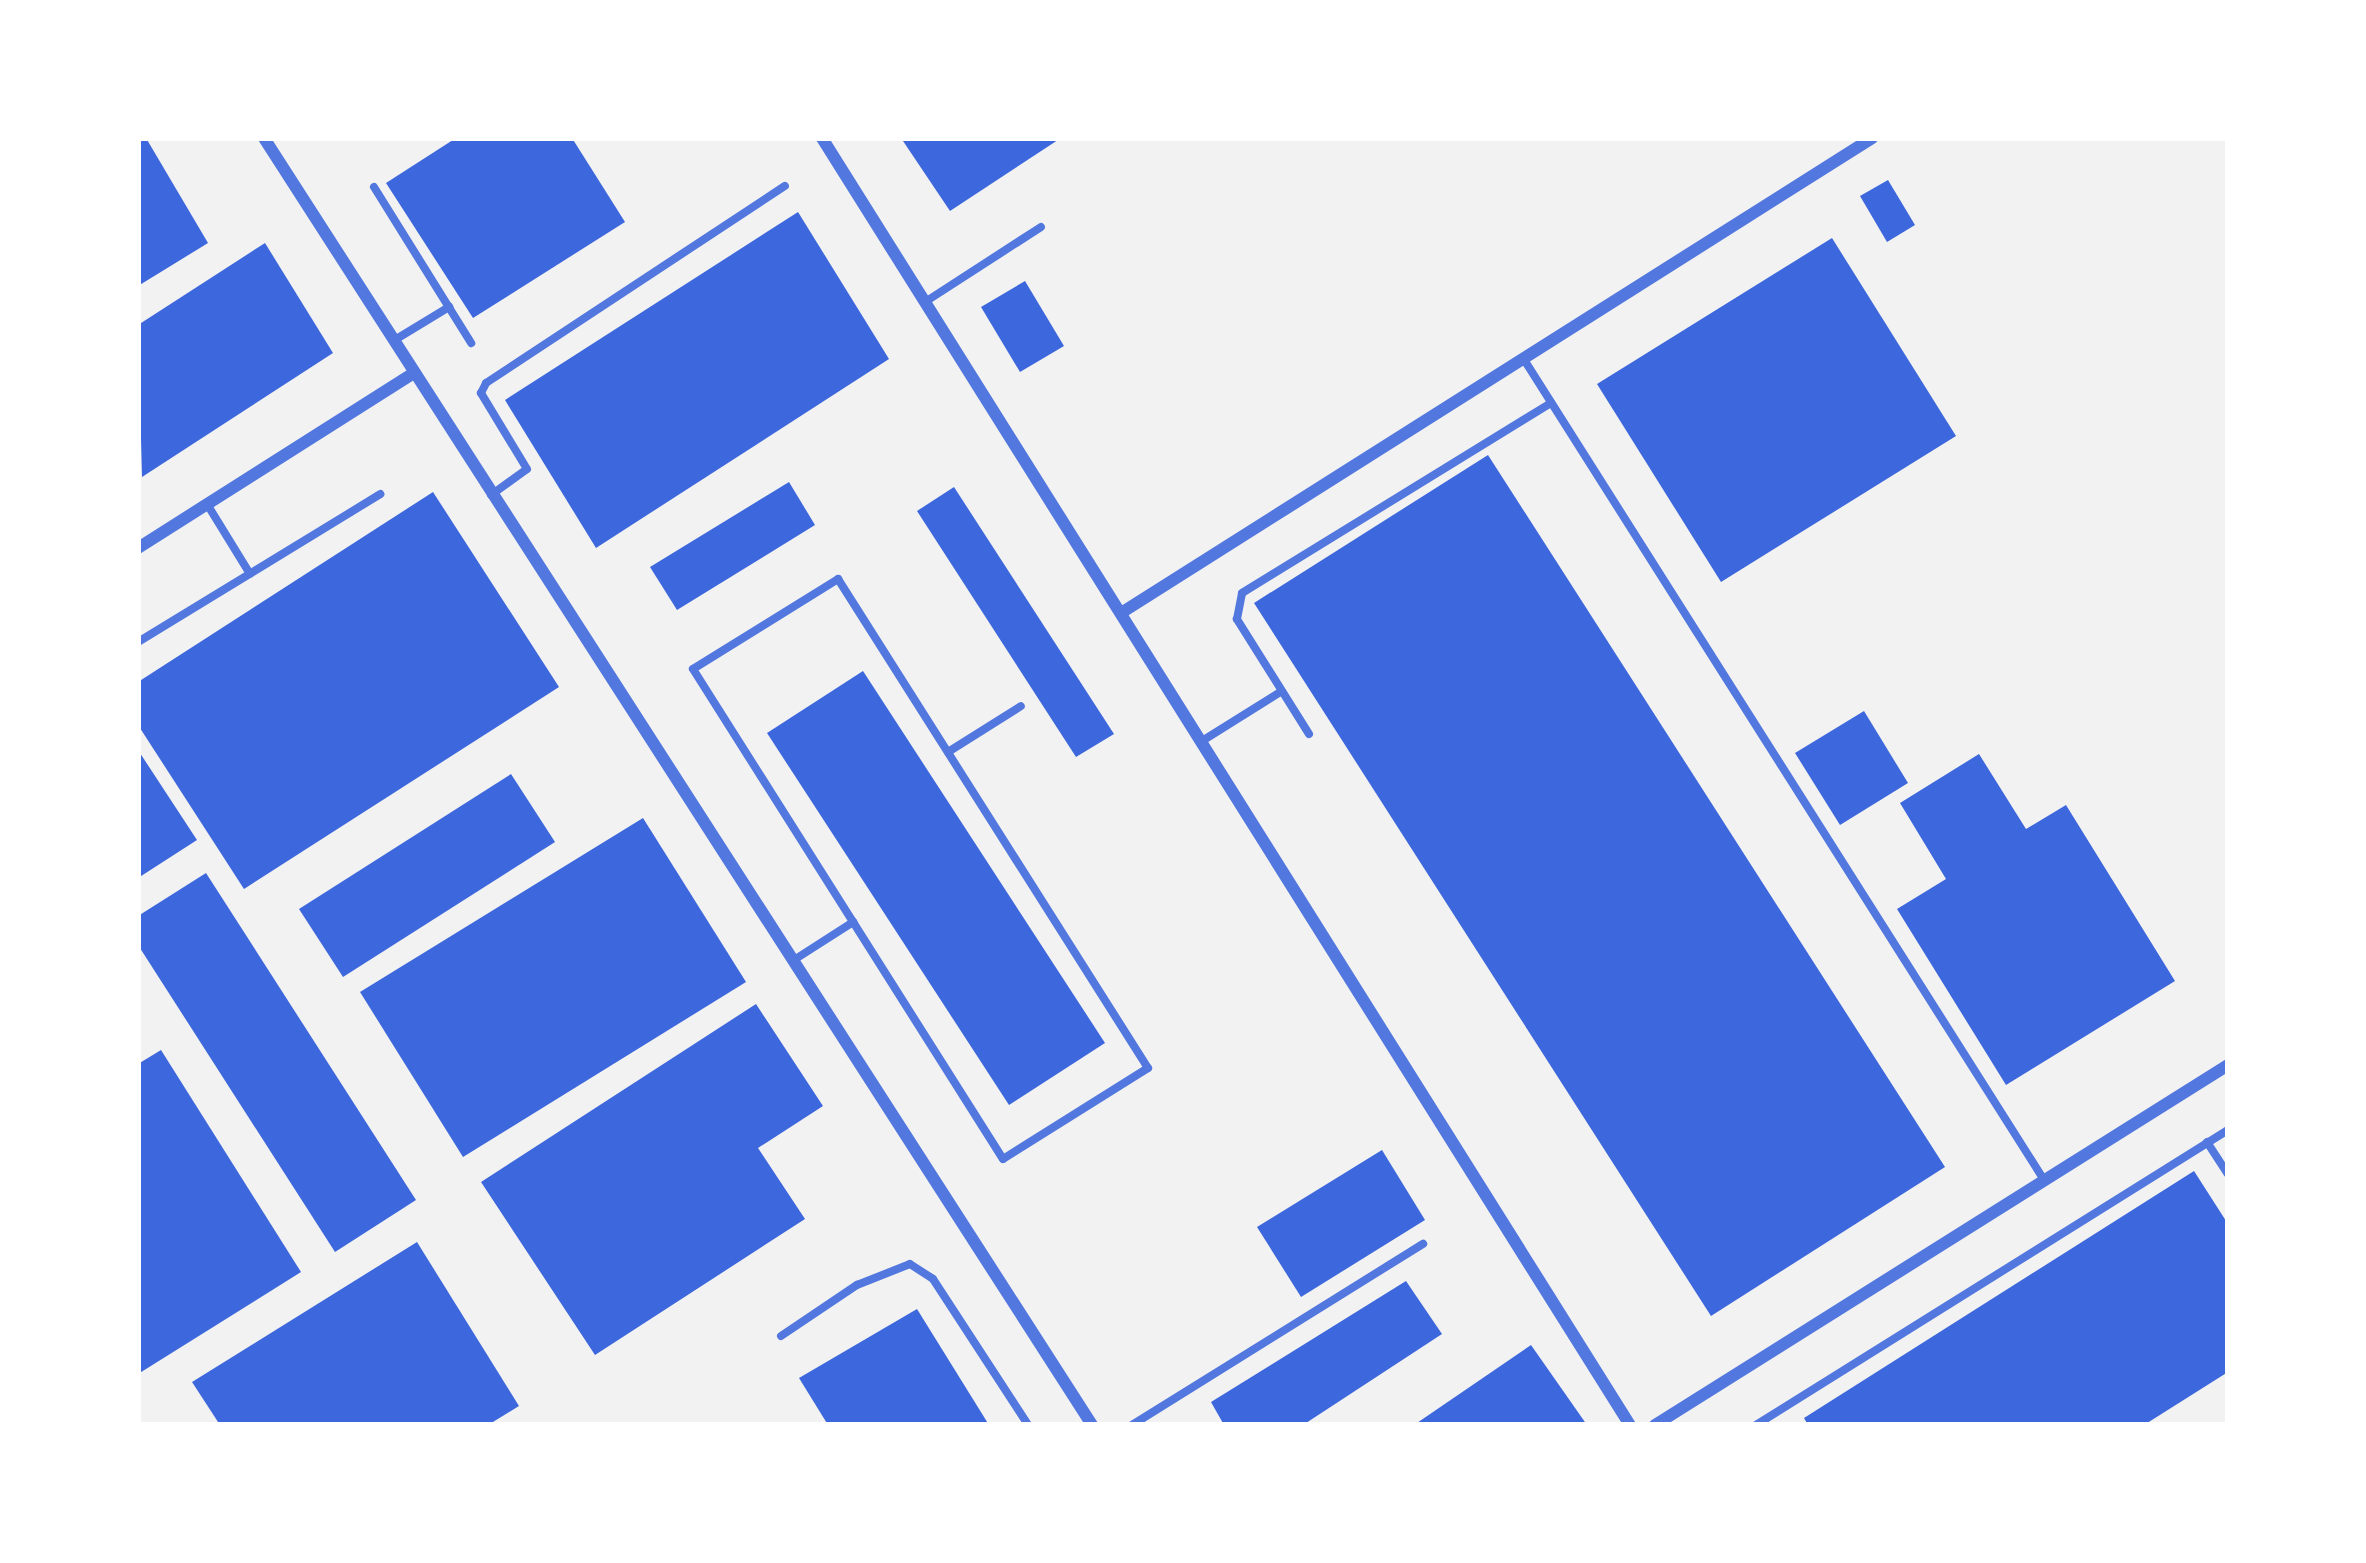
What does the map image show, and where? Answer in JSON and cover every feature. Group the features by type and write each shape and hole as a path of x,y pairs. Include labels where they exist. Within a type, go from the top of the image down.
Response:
{"street":[{"path":"264,138 489,496 797,958 1092,1425"},
{"path":"822,138 1630,1425"},
{"path":"1121,613 1872,138"},
{"path":"138,548 412,374"},
{"path":"1655,1425 2228,1064"}],"lane":[{"path":"489,496 526,469 481,393 486,383 785,186"},
{"path":"374,187 471,343"},
{"path":"925,302 1041,227"},
{"path":"392,342 448,307"},
{"path":"1523,358 2044,1180"},
{"path":"1309,734 1237,619 1242,593 1552,403"},
{"path":"138,642 380,494"},
{"path":"207,504 250,574"},
{"path":"838,579 1148,1068 1003,1159 854,922 693,669 838,579"},
{"path":"1202,741 1282,691"},
{"path":"948,752 1021,706"},
{"path":"797,958 854,922"},
{"path":"1756,1425 2228,1130"},
{"path":"2207,1142 2228,1174"},
{"path":"1132,1425 1423,1244"},
{"path":"781,1336 857,1285 910,1264 933,1279 1028,1425"}],"building":[{"path":"138,138 146,138 208,243 138,286"},
{"path":"456,138 572,138 625,222 473,318 386,183"},
{"path":"901,138 1061,138 950,211"},
{"path":"1888,180 1915,225 1887,242 1860,196"},
{"path":"798,212 889,359 596,548 505,400"},
{"path":"1832,238 1956,436 1721,582 1597,384"},
{"path":"265,243 333,353 142,477 138,325"},
{"path":"1025,281 1064,346 1020,372 981,307"},
{"path":"1488,455 1945,1167 1711,1316 1254,603"},
{"path":"789,482 815,525 677,610 650,567"},
{"path":"954,487 1114,734 1076,757 917,511"},
{"path":"433,492 559,687 244,889 138,725 138,682"},
{"path":"863,671 1105,1043 1009,1105 767,733"},
{"path":"1864,711 1908,783 1840,825 1795,753"},
{"path":"138,750 197,840 138,878"},
{"path":"1979,754 2026,829 2066,805 2175,981 2006,1085 1897,909 1946,879 1900,803"},
{"path":"511,774 555,842 343,977 299,909"},
{"path":"643,818 746,982 463,1157 360,992"},
{"path":"206,873 416,1200 335,1252 138,945 138,916"},
{"path":"756,1004 823,1106 758,1148 805,1219 595,1355 481,1182"},
{"path":"161,1050 301,1272 138,1374 138,1064"},
{"path":"1382,1150 1425,1220 1301,1297 1257,1227"},
{"path":"2194,1171 2228,1224 2228,1372 2144,1425 1808,1425 1804,1418"},
{"path":"417,1242 519,1406 488,1425 220,1425 192,1382"},
{"path":"1406,1281 1442,1334 1303,1425 1224,1425 1211,1402"},
{"path":"917,1309 989,1425 828,1425 799,1378"},
{"path":"1531,1345 1587,1425 1414,1425"}]}
